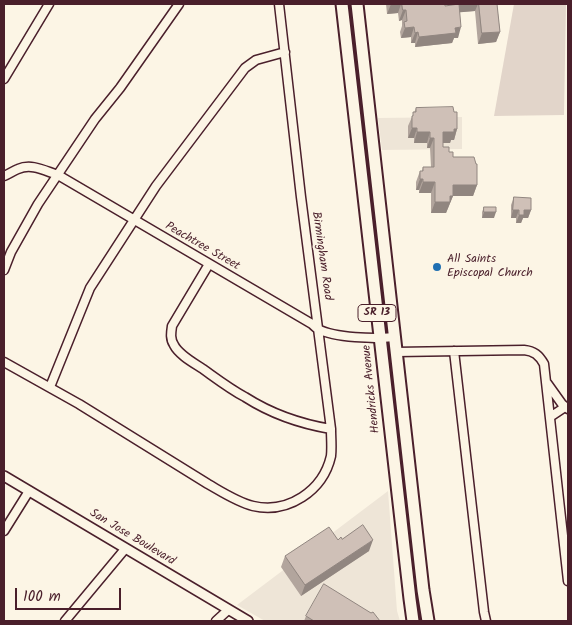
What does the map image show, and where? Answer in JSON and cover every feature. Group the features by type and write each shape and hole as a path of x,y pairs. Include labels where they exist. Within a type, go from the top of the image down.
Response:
{"main road":[{"name":"Hendricks Avenue","path":"342,4 413,621"},
{"name":"SR 13","path":"356,4 428,621"},
{"path":"350,76 364,74"},
{"path":"360,158 373,154"},
{"path":"370,249 384,248"},
{"path":"398,500 413,498"}],"street":[{"path":"4,78 49,4"},
{"path":"4,270 11,252 32,215 58,175 95,119 120,88 179,4"},
{"name":"Birmingham Road","path":"50,387 237,500 254,506 273,508 299,500 318,484 327,468 331,455 331,429 301,197 279,4"},
{"path":"4,362 50,387 90,288 156,186 245,68 256,60 285,52"},
{"name":"Peachtree Street","path":"4,176 19,168 26,167 36,167 58,175 318,329 340,336 380,339 394,337"},
{"path":"209,264 172,326 173,345 192,361 263,407 309,424 331,429"},
{"path":"396,352 524,350 532,351 541,358 544,364 568,581"},
{"path":"454,351 486,621"},
{"path":"546,382 567,408 550,417"},
{"name":"San Jose Boulevard","path":"4,476 248,621"},
{"path":"4,531 29,491"},
{"path":"65,621 126,549"},
{"path":"216,621 228,610"}],"shaded area":[{"path":"514,4 566,4 564,115 494,116"},
{"path":"462,117 462,149 382,150 378,118"},
{"path":"388,491 397,611 400,621 265,621 237,605"}],"building":[{"path":"402,4 445,4 445,6 459,4 461,27 455,28 456,33 419,37 418,32 415,33 414,27 405,28 404,22 407,21 406,10 403,10"},
{"path":"479,4 497,4 500,32 482,33"},
{"path":"453,107 454,112 457,112 457,129 454,129 454,132 443,132 443,147 449,147 449,152 453,152 453,157 474,157 477,164 477,185 453,185 453,196 450,196 450,202 435,202 435,182 423,182 423,179 420,179 420,171 423,171 423,167 434,167 434,138 430,138 430,132 417,132 417,128 412,128 412,116 413,112 416,112 416,108"},
{"path":"514,197 531,198 531,210 524,210 524,215 519,215 519,210 513,210"},
{"path":"484,207 496,207 496,212 484,212"},
{"path":"363,525 373,540 305,585 285,556 329,527 338,540"},
{"path":"324,584 371,613 373,612 380,621 314,621 306,616"}],"place":[{"name":"All Saints Episcopal Church","path":"437,267"}]}
